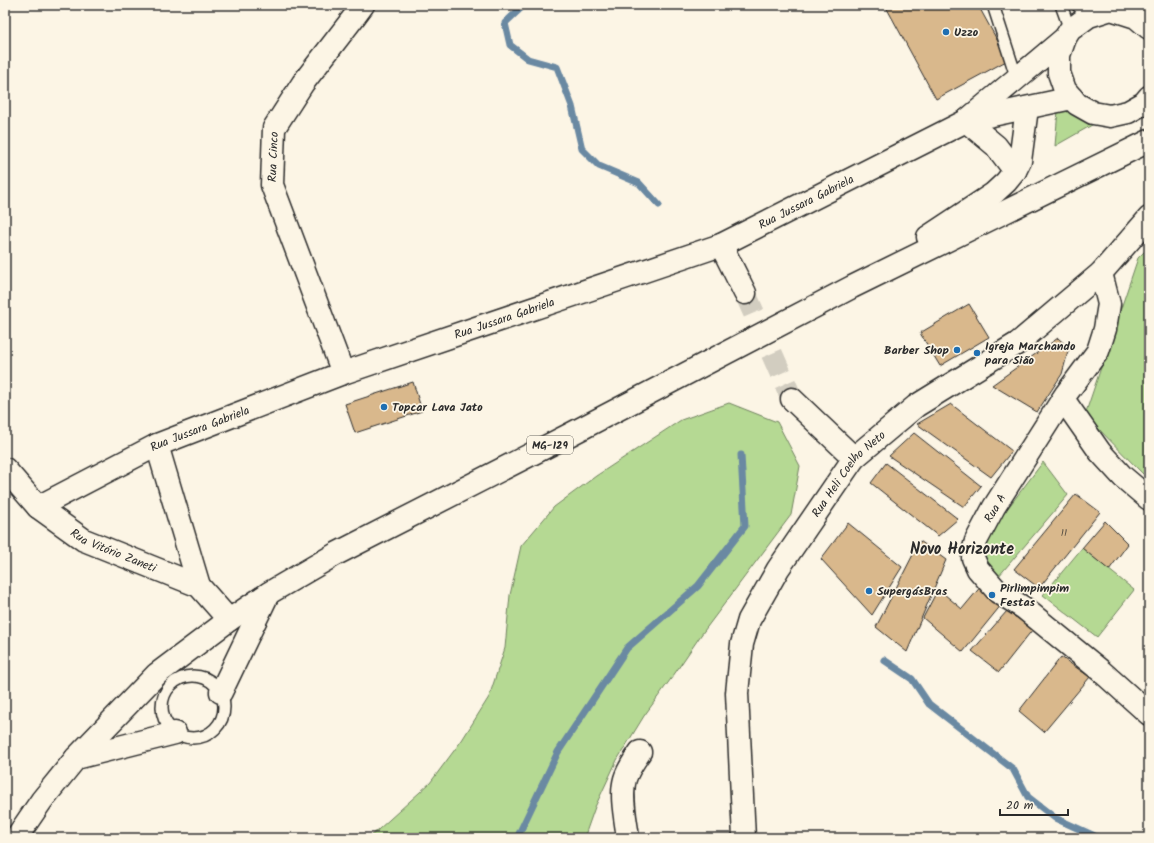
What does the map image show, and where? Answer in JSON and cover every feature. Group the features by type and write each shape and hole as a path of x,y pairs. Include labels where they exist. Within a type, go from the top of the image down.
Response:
{"street":[{"path":"1083,10 1115,7 1136,17 1149,27"},
{"name":"Rua Cinco","path":"342,373 272,185 274,128 302,83 358,9"},
{"name":"Rua Jussara Gabriela","path":"38,506 157,445 342,373 721,245 966,121 1068,34 1083,10"},
{"path":"1068,34 1059,55 1059,73 1065,90 1077,104 1093,113 1110,116 1128,112 1144,103 1149,97"},
{"name":"Rua Jussara Gabriela","path":"966,121 1072,98"},
{"path":"852,287 993,194 1006,182 1015,171 1020,161 1027,108"},
{"path":"966,121 996,146 1015,171"},
{"name":"MG-129","path":"16,838 42,800 76,758 230,620 269,594 336,554 568,436 852,287 1149,141"},
{"name":"Rua Heli Coelho Neto","path":"744,838 737,693 742,644 749,620 778,569 854,458 916,406 1018,343 1101,273 1149,218"},
{"path":"721,245 744,293"},
{"name":"Rua A","path":"1101,273 1109,304 1105,329 1098,351 1063,399 988,517 976,541 973,558 978,569 998,592 1024,608 1101,671 1149,714"},
{"path":"792,399 854,458"},
{"path":"1063,399 1100,452 1123,477 1149,499"},
{"path":"157,445 199,586"},
{"name":"Rua Vitório Zaneti","path":"5,469 38,506 84,540 199,586 230,620"},
{"path":"221,692 269,594"},
{"path":"76,758 175,733"},
{"path":"628,838 623,788 629,769 640,752"}],"lane":[{"path":"993,5 1017,79"},
{"path":"1060,5 1068,34"},
{"path":"187,676 197,676 215,684 221,692 224,702 224,712 221,721 214,730 205,736 195,738 184,737 175,733 167,725 162,715 164,695 163,680 177,680 187,676"}],"green space":[{"path":"1059,98 1099,121 1055,146"},
{"path":"1149,247 1149,475 1143,474 1085,415 1138,258"},
{"path":"729,403 777,422 800,466 791,515 701,635 644,716 617,760 595,807 584,838 369,838 430,783 462,740 489,697 505,648 510,595 521,546 554,507 596,476 681,420"},
{"path":"1043,462 1068,495 998,577 983,559 985,538"},
{"path":"1082,548 1134,590 1097,637 1043,595"}],"building":[{"name":"Uzzo","path":"885,5 978,5 1008,60 936,99"},
{"path":"969,304 989,337 940,366 920,333"},
{"path":"1058,338 1069,348 1062,374 1037,412 992,385"},
{"name":"Topcar Lava Jato","path":"413,382 422,411 355,433 345,404"},
{"path":"951,404 1012,451 991,477 917,424"},
{"path":"914,433 981,486 964,507 889,456"},
{"path":"886,463 958,519 938,536 871,483"},
{"path":"1076,494 1100,512 1039,588 1014,569"},
{"path":"1105,521 1128,544 1109,570 1082,548"},
{"name":"SupergásBras","path":"848,523 902,567 872,615 821,559"},
{"path":"920,541 946,560 907,652 876,627"},
{"path":"982,585 1002,604 963,652 923,618 938,589 962,609"},
{"path":"1007,611 1033,629 999,672 972,651"},
{"path":"1061,657 1090,677 1044,732 1019,711"}],"waterway":[{"path":"521,5 521,8 505,23 510,45 528,59 557,67 572,106 582,149 599,166 639,183 659,205"},
{"path":"517,838 558,752 627,648 698,586 745,526 741,455"},
{"path":"884,660 912,679 929,704 1013,769 1028,797 1055,818 1099,838"}],"tunnel":[{"path":"745,293 792,399"}],"place":[{"name":"Uzzo","path":"946,32"},
{"name":"Barber Shop","path":"957,350"},
{"name":"Igreja Marchando para Sião","path":"977,353"},
{"name":"Topcar Lava Jato","path":"384,407"},
{"name":"SupergásBras","path":"869,591"},
{"name":"Pirlimpimpim Festas","path":"992,595"}],"district":[{"name":"Novo Horizonte","path":"962,548"}]}
